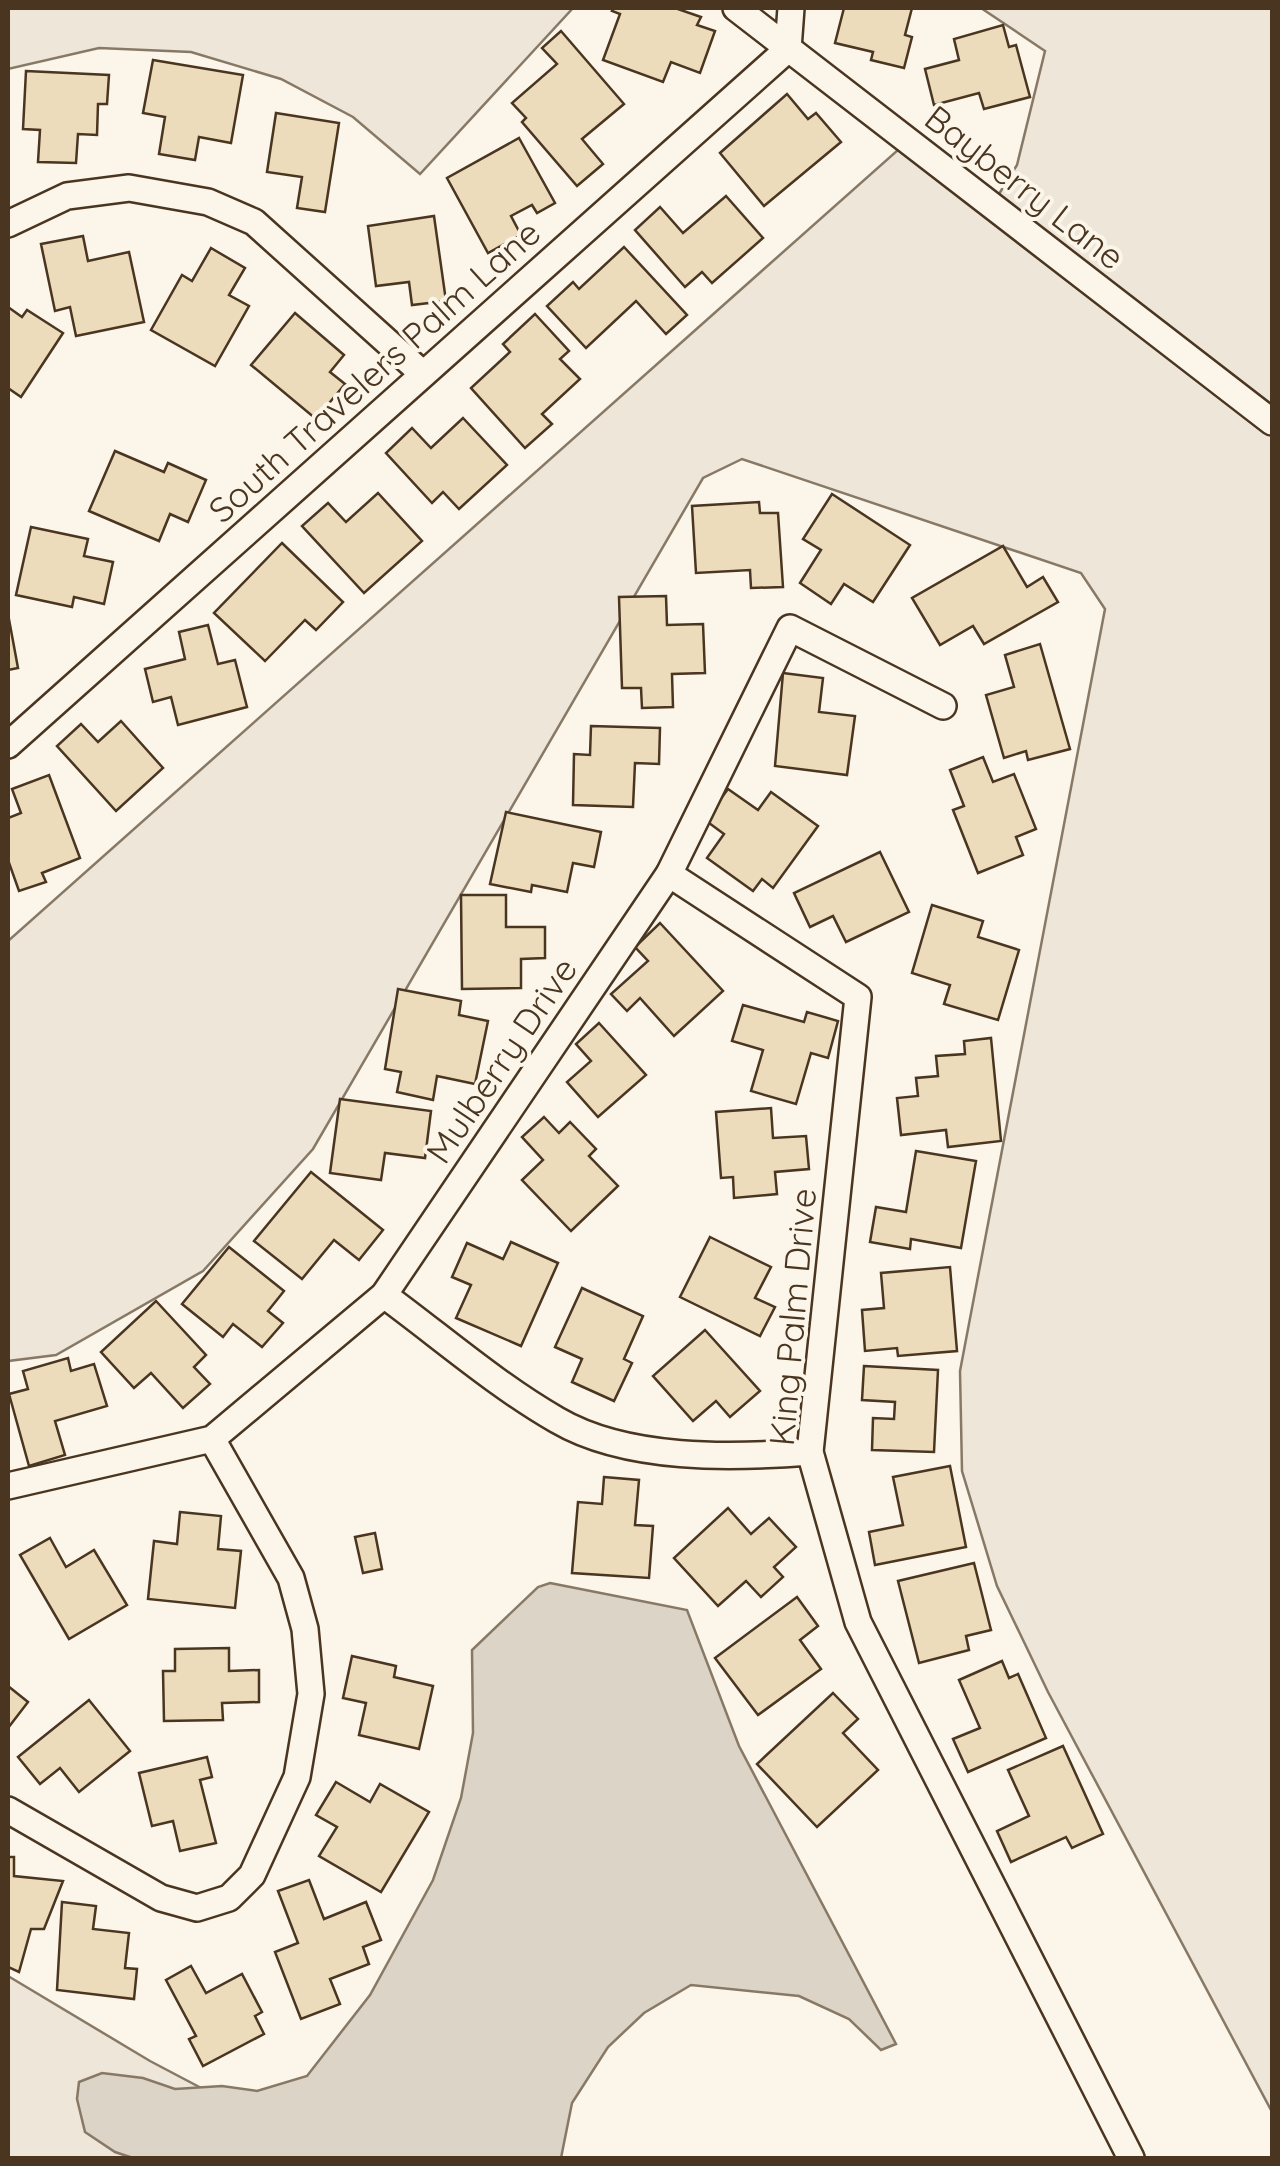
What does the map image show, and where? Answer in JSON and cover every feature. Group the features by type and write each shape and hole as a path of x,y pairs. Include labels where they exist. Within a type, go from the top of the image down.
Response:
{"street":[{"name":"Bayberry Lane","path":"736,8 1272,422"},
{"path":"788,49 791,8"},
{"name":"South Travelers Palm Lane","path":"8,745 788,49"},
{"path":"8,224 67,196 129,188 208,202 254,222 423,374"},
{"name":"Mulberry Drive","path":"8,1486 212,1439 384,1295 669,874 790,628 943,706"},
{"name":"King Palm Drive","path":"669,874 858,997 810,1452 858,1622 1132,2158"},
{"path":"384,1295 559,1422 650,1452 753,1456 810,1452"},
{"path":"8,1810 162,1898 197,1908 230,1898 252,1874 297,1778 312,1694 305,1630 291,1578 212,1439"}],"shaded area":[{"path":"8,8 573,8 420,174 353,117 281,79 191,52 99,48 8,69"},
{"path":"981,8 1272,8 1272,2112 1048,1692 997,1586 962,1471 960,1371 1105,609 1081,573 742,459 703,478 313,1149 203,1271 56,1355 8,1361 8,941 899,149 986,215 1017,165 1045,51"},
{"path":"550,1583 687,1610 739,1746 896,2044 881,2050 849,2019 799,1996 691,1985 644,2013 608,2047 572,2103 561,2158 133,2158 115,2152 85,2132 77,2099 79,2082 102,2073 143,2078 175,2089 222,2086 257,2091 307,2076 370,1995 433,1880 461,1798 473,1733 472,1650 538,1587"},
{"path":"8,1976 150,2061 334,2158 8,2158"}],"building":[{"path":"675,8 701,17 697,25 715,31 700,73 671,62 663,82 603,60 620,14 612,11"},
{"path":"844,8 912,8 905,35 912,37 904,68 871,60 873,52 835,43"},
{"path":"1003,25 1009,47 1016,45 1030,97 984,109 979,93 934,105 925,69 959,60 954,39"},
{"path":"561,31 624,104 582,139 603,164 577,186 522,122 526,118 512,103 557,64 542,48"},
{"path":"153,60 243,75 231,143 199,137 195,160 159,154 165,117 143,113"},
{"path":"26,71 109,75 107,104 98,104 97,135 78,134 76,163 38,162 40,130 23,129"},
{"path":"787,94 808,119 816,113 841,142 764,206 720,153"},
{"path":"276,113 339,123 325,212 297,208 302,177 267,172"},
{"path":"519,138 555,203 537,213 532,205 511,216 521,235 488,253 447,178"},
{"path":"726,196 763,238 712,283 702,272 685,287 635,230 660,207 683,233"},
{"path":"434,216 446,301 412,305 409,282 376,286 368,226"},
{"path":"83,236 88,261 129,252 144,322 76,336 70,307 55,311 41,244"},
{"path":"624,247 687,315 666,334 636,301 586,348 547,306 573,282 579,289"},
{"path":"211,248 245,268 229,295 249,306 215,366 151,330 182,275 192,281"},
{"path":"8,307 22,317 27,310 63,333 21,397 8,388"},
{"path":"295,313 344,355 330,372 345,384 316,419 251,365"},
{"path":"535,314 569,351 560,359 580,379 542,414 552,424 525,448 471,388 510,352 503,344"},
{"path":"463,418 507,465 459,509 443,492 432,503 386,453 412,428 431,448"},
{"path":"115,451 164,472 168,463 206,480 188,522 170,514 159,541 89,511"},
{"path":"378,493 422,541 364,593 302,526 328,503 346,522"},
{"path":"832,494 910,545 873,602 844,584 831,604 800,583 821,550 803,539"},
{"path":"759,502 760,513 778,513 783,587 751,588 750,570 696,573 692,506"},
{"path":"31,527 88,539 84,556 113,562 104,604 74,597 72,607 16,595"},
{"path":"282,543 343,602 316,630 305,620 265,661 214,613"},
{"path":"1003,546 1027,587 1043,577 1058,602 984,644 973,626 940,645 912,598"},
{"path":"666,596 667,625 703,624 705,673 672,674 673,707 642,708 641,688 622,688 619,597"},
{"path":"8,614 18,668 8,670"},
{"path":"208,625 218,664 235,660 247,707 178,725 171,697 153,702 145,669 185,659 179,632"},
{"path":"1040,644 1070,749 1028,760 1026,751 1004,758 986,695 1014,687 1005,655"},
{"path":"783,673 823,678 819,712 855,716 847,775 775,766"},
{"path":"121,721 163,768 116,811 57,746 81,724 98,742"},
{"path":"591,726 660,728 659,764 635,763 633,807 573,805 574,754 590,755"},
{"path":"983,757 993,782 1014,774 1036,829 1016,837 1023,855 978,873 953,810 964,806 950,770"},
{"path":"49,775 80,858 42,873 46,882 19,891 8,860 8,818 21,813 12,789"},
{"path":"728,789 758,810 771,792 818,826 773,888 762,879 753,891 707,858 724,834 705,820"},
{"path":"506,812 601,832 594,867 573,863 567,892 532,885 531,892 490,884"},
{"path":"880,852 909,912 846,942 833,916 810,927 794,893"},
{"path":"461,895 506,895 506,927 545,927 545,958 521,959 521,988 462,989"},
{"path":"932,905 983,921 978,937 1019,950 998,1020 944,1004 950,985 912,973"},
{"path":"660,923 723,991 674,1036 640,998 627,1011 611,994 648,961 635,947"},
{"path":"398,989 461,1001 459,1015 488,1021 475,1084 437,1076 433,1100 397,1092 401,1072 385,1069"},
{"path":"743,1005 804,1022 807,1012 838,1021 828,1058 811,1053 796,1104 751,1091 763,1050 732,1041"},
{"path":"599,1023 646,1075 598,1117 567,1082 591,1061 576,1044"},
{"path":"991,1038 1001,1141 948,1147 946,1130 901,1135 897,1098 918,1096 916,1078 938,1076 936,1056 965,1054 964,1041"},
{"path":"340,1099 431,1111 425,1158 385,1153 381,1180 330,1173"},
{"path":"771,1108 773,1138 806,1136 809,1169 775,1172 777,1194 734,1198 733,1177 721,1178 716,1112"},
{"path":"544,1117 559,1133 570,1122 596,1149 589,1156 618,1186 571,1231 522,1180 543,1160 522,1137"},
{"path":"916,1151 976,1161 961,1248 911,1239 910,1249 870,1242 876,1207 906,1212"},
{"path":"311,1172 383,1230 359,1260 334,1240 302,1279 254,1241"},
{"path":"710,1237 771,1267 755,1298 775,1307 760,1336 680,1297"},
{"path":"511,1242 558,1263 521,1346 456,1318 471,1285 452,1277 467,1243 503,1259"},
{"path":"229,1247 284,1291 268,1311 283,1323 262,1347 233,1324 223,1337 182,1304"},
{"path":"950,1267 957,1351 898,1356 897,1348 865,1351 862,1310 884,1308 881,1273"},
{"path":"582,1288 643,1316 624,1359 632,1363 614,1401 572,1382 582,1359 555,1347"},
{"path":"156,1301 206,1355 194,1367 210,1384 183,1408 151,1373 134,1388 101,1352"},
{"path":"705,1330 760,1391 730,1417 716,1401 693,1421 653,1376"},
{"path":"68,1358 71,1371 94,1364 107,1406 55,1421 65,1455 29,1466 9,1394 28,1389 23,1371"},
{"path":"864,1366 938,1370 934,1452 872,1450 873,1418 894,1419 895,1402 862,1400"},
{"path":"950,1466 966,1547 875,1565 869,1532 903,1525 893,1477"},
{"path":"604,1477 639,1480 635,1525 653,1526 649,1578 572,1573 578,1502 602,1504"},
{"path":"728,1508 751,1534 769,1518 796,1547 774,1567 783,1577 761,1597 746,1581 718,1606 674,1558"},
{"path":"180,1512 221,1516 218,1549 241,1551 235,1608 148,1599 154,1541 177,1544"},
{"path":"375,1533 382,1569 363,1573 355,1537"},
{"path":"50,1538 66,1567 94,1550 127,1605 69,1639 20,1555"},
{"path":"974,1563 991,1630 966,1636 969,1650 919,1663 898,1581"},
{"path":"797,1597 818,1626 800,1640 821,1669 758,1715 715,1658"},
{"path":"229,1648 229,1671 259,1670 259,1702 222,1703 223,1720 164,1721 163,1671 175,1671 175,1649"},
{"path":"352,1656 396,1666 394,1677 433,1686 419,1749 359,1735 366,1703 343,1698"},
{"path":"1002,1661 1009,1678 1018,1674 1046,1738 968,1772 953,1739 980,1728 959,1680"},
{"path":"8,1686 28,1702 8,1728"},
{"path":"833,1693 858,1719 843,1733 878,1770 817,1827 757,1764"},
{"path":"89,1700 130,1751 79,1792 60,1768 40,1784 18,1757"},
{"path":"1063,1746 1103,1834 1072,1848 1066,1837 1011,1862 997,1831 1029,1816 1008,1770"},
{"path":"207,1757 212,1777 200,1780 216,1843 180,1851 173,1821 152,1826 139,1773"},
{"path":"336,1782 370,1802 380,1784 429,1812 381,1892 319,1856 337,1827 316,1815"},
{"path":"8,1857 14,1857 14,1876 63,1881 44,1929 31,1929 19,1972 8,1967"},
{"path":"309,1880 324,1919 366,1902 381,1940 363,1947 369,1964 330,1979 340,2004 301,2019 275,1952 298,1943 278,1891"},
{"path":"62,1902 96,1906 93,1929 129,1933 125,1968 137,1969 134,1999 57,1990"},
{"path":"191,1966 206,1993 242,1974 262,2012 255,2016 264,2034 203,2066 189,2039 196,2036 166,1980"}]}
